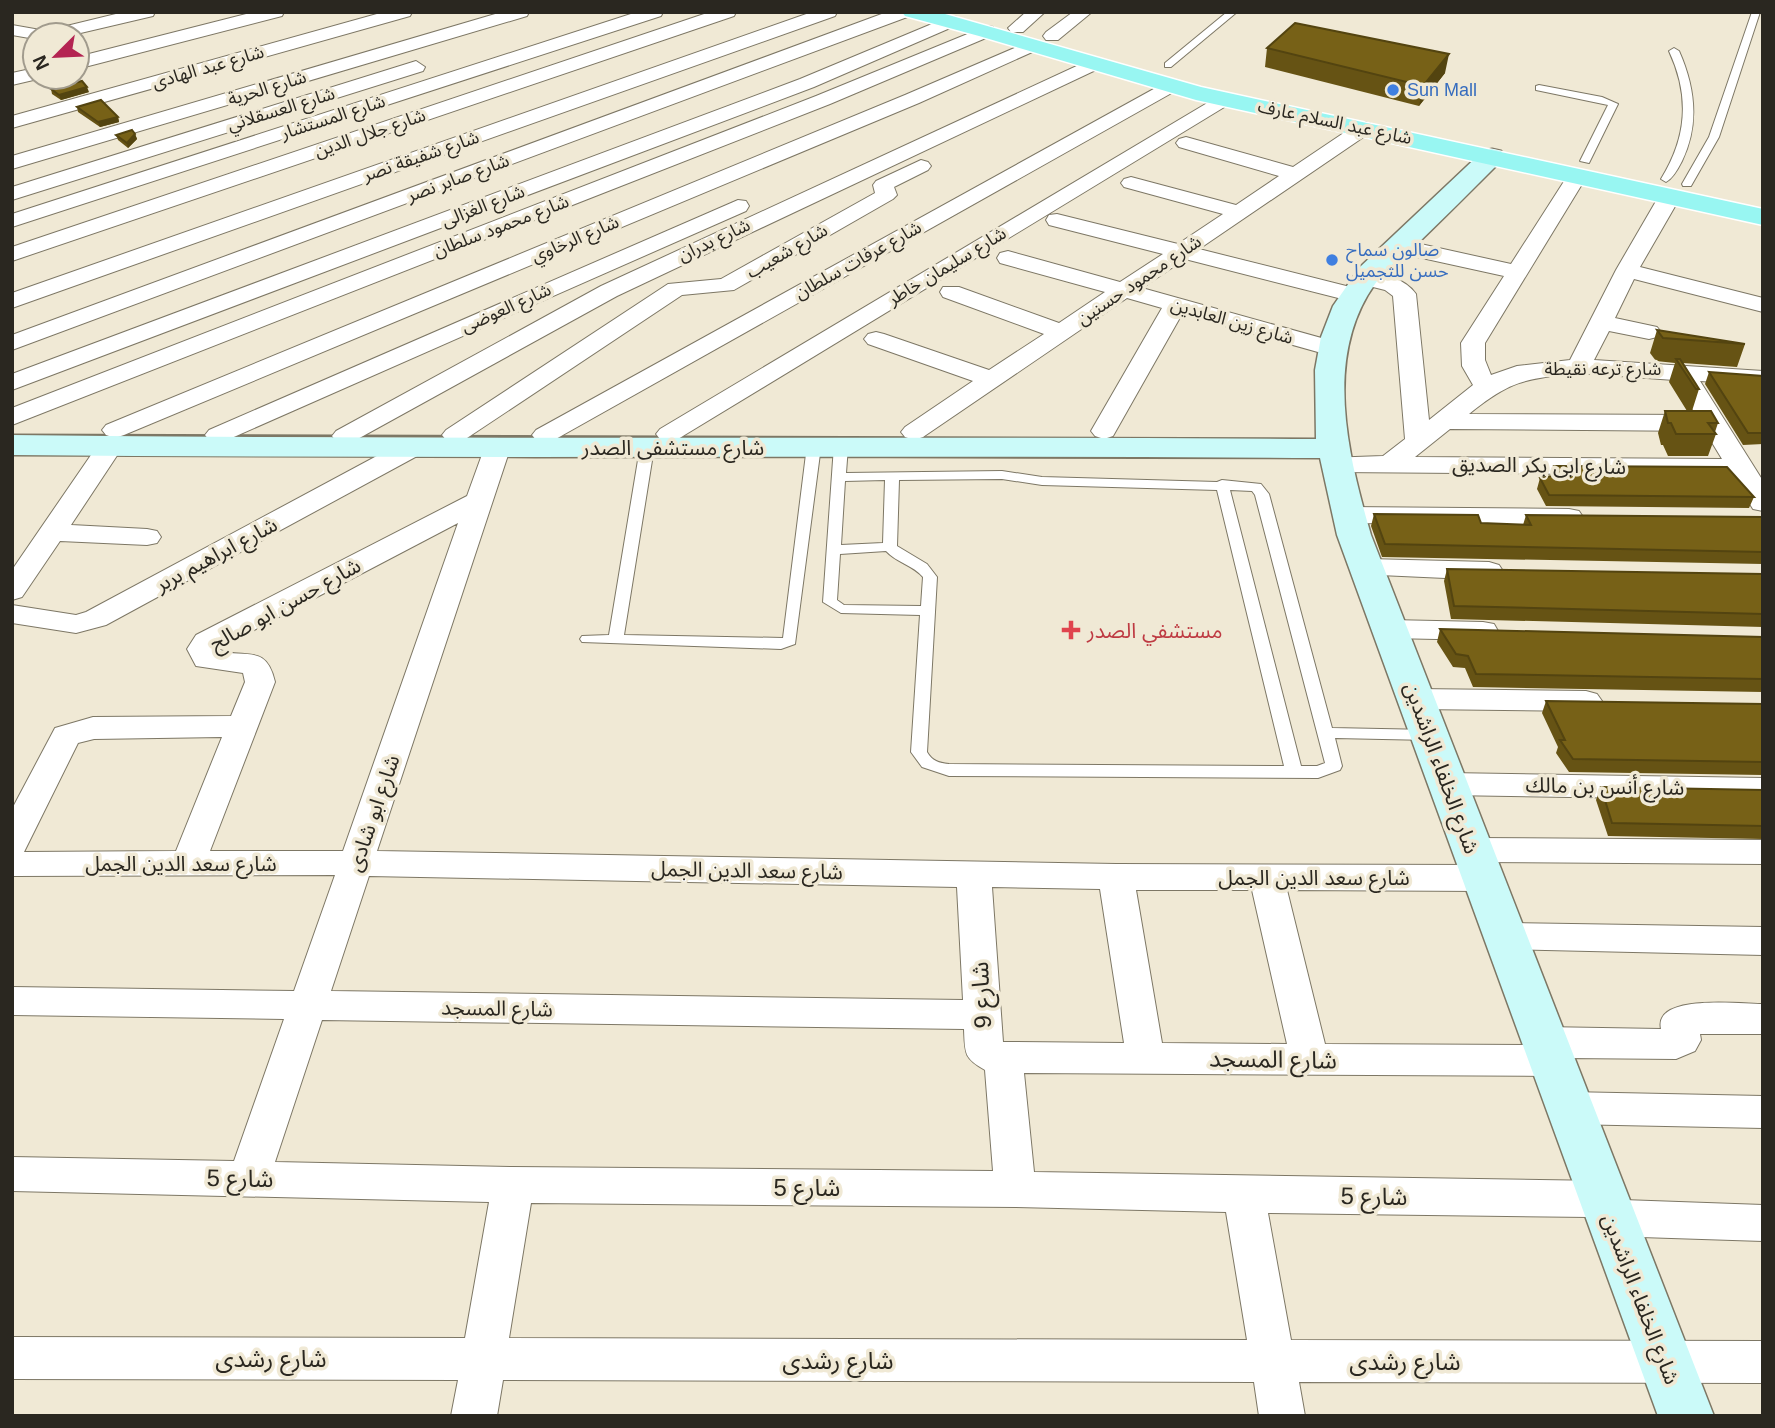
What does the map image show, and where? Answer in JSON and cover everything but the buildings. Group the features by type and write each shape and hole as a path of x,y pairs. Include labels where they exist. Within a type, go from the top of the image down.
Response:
{"main road":[{"name":"شارع عبد السلام عارف","path":"912,12 990,21 1121,63 1222,88 1581,168 1763,202"},
{"name":"شارع عبد السلام عارف","path":"1034,36 1094,64 1121,63 1143,78 1169,75"},
{"name":"شارع عبد السلام عارف","path":"1222,88 1275,110 1492,156 1581,168"},
{"name":"شارع الخلفاء الراشدين","path":"1492,156 1398,246 1360,287 1348,305 1334,349 1330,391 1334,448 1348,514 1546,1052 1686,1416"},
{"name":"شارع عبد السلام عارف","path":"1674,186 1763,217"},
{"name":"شارع مستشفى الصدر","path":"18,430 113,438 410,449 497,449 914,432 1104,431 1334,448"},
{"name":"شارع مستشفى الصدر","path":"113,438 218,435 545,435 658,441 831,456 1334,448"}],"street":[{"path":"70,12 111,21"},
{"path":"91,26 147,12"},
{"path":"91,46 227,12"},
{"path":"91,59 276,12"},
{"path":"91,80 343,12"},
{"name":"شارع عبد الهادى","path":"12,122 404,12"},
{"path":"105,116 462,12"},
{"name":"شارع الحرية","path":"12,163 522,12"},
{"name":"شارع المستشار","path":"12,221 655,12"},
{"name":"شارع جلال الدين","path":"12,254 729,12"},
{"name":"شارع شفيقة نصر","path":"12,301 830,12"},
{"name":"شارع صابر نصر","path":"12,343 904,12"},
{"path":"1034,36 1037,12"},
{"path":"1034,36 1084,12"},
{"name":"شارع الغزالى","path":"12,383 807,83 954,17"},
{"name":"شارع محمود سلطان","path":"18,430 823,100 990,21"},
{"name":"شارع الرخاوي","path":"113,438 899,105 1034,36"},
{"name":"شارع العسقلاني","path":"12,194 433,62"},
{"name":"شارع شعيب","path":"455,435 671,292 681,288 726,285 886,195 882,186 885,184 1121,63"},
{"name":"شارع بدران","path":"345,436 621,285 1094,64"},
{"name":"شارع عرفات سلطان","path":"545,435 1169,75"},
{"name":"شارع سليمان خاطر","path":"658,441 1222,88"},
{"name":"شارع محمود حسنين","path":"914,432 1364,128"},
{"path":"1186,143 1296,174"},
{"path":"1486,387 1474,365 1471,354 1473,342 1581,168"},
{"name":"شارع العوضى","path":"218,435 794,181"},
{"path":"1130,183 1240,212"},
{"path":"1579,366 1627,270 1674,186"},
{"path":"1057,220 1181,251 1360,287 1392,285 1404,294 1418,440"},
{"path":"1398,246 1518,272"},
{"name":"شارع زين العابدين","path":"1008,258 1334,349"},
{"path":"1627,270 1763,305"},
{"path":"671,292 706,304"},
{"path":"951,292 1061,332"},
{"path":"1104,431 1175,305"},
{"path":"1601,322 1649,332"},
{"path":"876,339 992,379"},
{"name":"شارع ترعه نقيطة","path":"1390,464 1486,387 1527,371 1579,366 1759,371"},
{"path":"1681,370 1755,496"},
{"path":"1442,421 1714,423"},
{"path":"12,591 113,438"},
{"name":"شارع ابى بكر الصديق","path":"1334,448 1390,464 1755,496"},
{"name":"شارع ابراهيم بربر","path":"12,614 68,623 86,623 96,619 410,449"},
{"name":"شارع ابو شادى","path":"249,1178 497,449"},
{"name":"شارع حسن ابو صالح","path":"243,726 260,682 257,668 249,663 208,659 202,649 207,642 477,502"},
{"path":"1348,514 1597,517"},
{"path":"52,532 147,537"},
{"path":"1368,568 1517,571"},
{"path":"1390,629 1514,632"},
{"path":"1423,717 1610,702"},
{"path":"12,844 66,736 93,728 243,726 189,862"},
{"name":"شارع أنس بن مالك","path":"1448,784 1763,789"},
{"name":"شارع سعد الدين الجمل","path":"12,864 356,863 1116,877 1266,877 1478,864 1763,852"},
{"name":"شارع 9","path":"974,874 984,1049 986,1054 996,1057 1004,1068 1015,1189"},
{"path":"1116,877 1145,1057"},
{"path":"1266,877 1310,1060"},
{"path":"1504,936 1763,941"},
{"name":"شارع المسجد","path":"12,1001 982,1015"},
{"name":"شارع المسجد","path":"996,1057 1310,1060 1546,1052 1676,1044 1682,1040 1678,1022 1682,1019 1763,1019"},
{"path":"1568,1108 1763,1112"},
{"name":"شارع 5","path":"12,1174 513,1185 1015,1189 1244,1195 1606,1208 1763,1223"},
{"path":"474,1416 513,1185"},
{"path":"1244,1195 1282,1416"},
{"name":"شارع رشدى","path":"12,1358 1763,1362"}],"lane":[{"path":"1169,75 1233,12"},
{"path":"1674,186 1714,137 1758,25 1756,12"},
{"path":"1674,51 1681,65 1690,98 1685,144 1674,186"},
{"path":"1539,88 1613,104 1581,168"},
{"path":"617,640 658,441"},
{"path":"831,456 864,478 892,475 1002,475 1042,481 1250,485 1262,494 1334,766 1318,772 933,768 922,761 919,752 930,577 920,564 900,557 890,547 892,475"},
{"path":"831,456 833,550 829,596 834,606 841,609 928,611"},
{"path":"587,639 781,644 790,641 831,456"},
{"path":"1222,484 1294,772"},
{"path":"833,550 890,547"},
{"path":"1327,733 1423,717"}],"place":[{"name":"Sun Mall","path":"1393,90"},
{"name":"صالون سماح حسن للتجميل","path":"1332,260"},
{"name":"مستشفي الصدر","path":"1071,630"}]}
